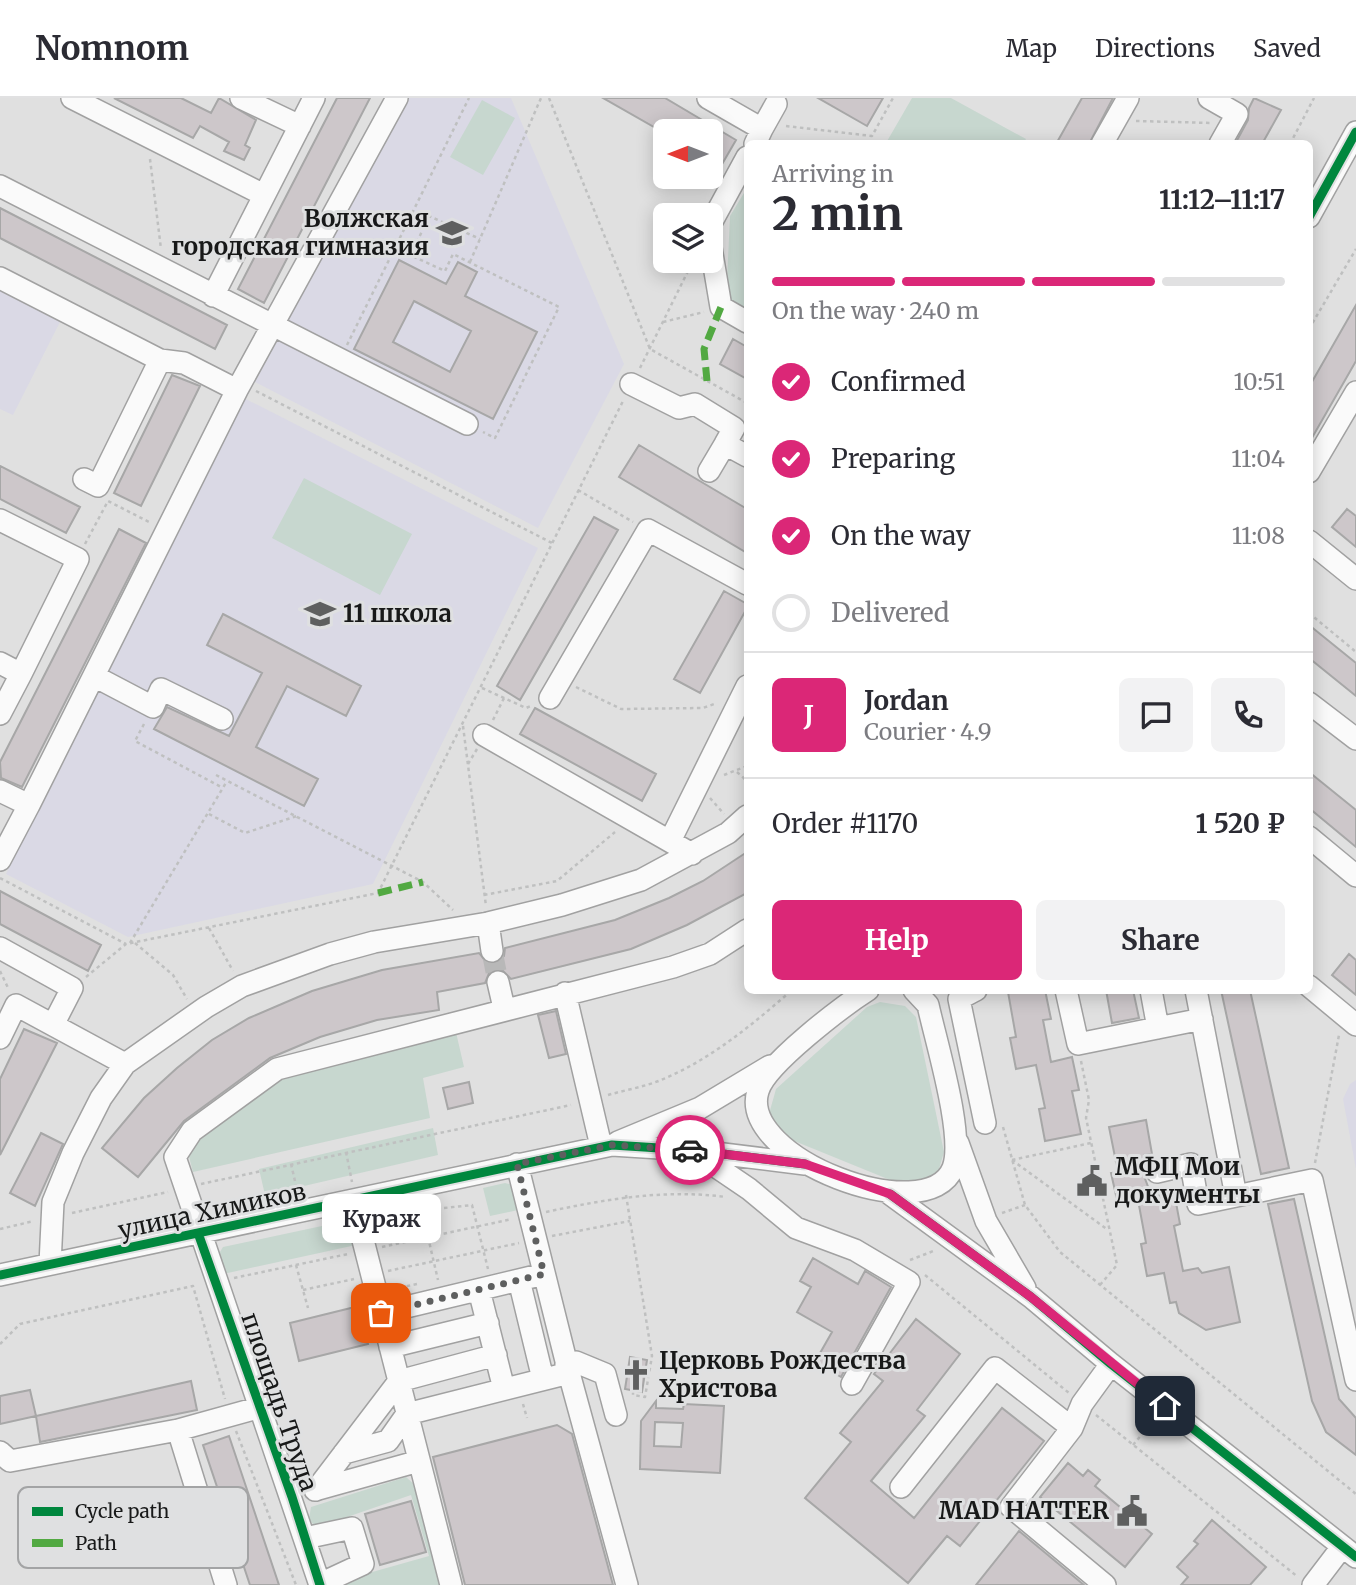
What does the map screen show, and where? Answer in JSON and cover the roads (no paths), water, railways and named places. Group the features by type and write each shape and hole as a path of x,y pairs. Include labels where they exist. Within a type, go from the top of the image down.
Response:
{"street":[{"path":"72,98 264,195"},
{"path":"241,98 300,126"},
{"path":"214,296 314,98"},
{"path":"0,860 239,387 397,98"},
{"path":"708,98 764,125"},
{"path":"1104,140 1128,98"},
{"path":"1209,98 1238,112 1222,140"},
{"path":"1313,210 1356,132"},
{"path":"722,203 744,163"},
{"path":"0,186 467,424"},
{"path":"715,273 721,307 744,320"},
{"path":"0,278 160,359 184,363 239,387"},
{"path":"85,479 98,486 160,359"},
{"path":"631,384 678,408 695,404 734,428 709,471"},
{"path":"1313,465 1356,392"},
{"path":"725,444 744,454"},
{"path":"0,520 78,559 0,714"},
{"path":"550,698 648,530 744,582"},
{"path":"1313,544 1356,579"},
{"path":"0,663 21,674"},
{"path":"94,676 153,707 161,689 222,719"},
{"path":"670,841 744,692"},
{"path":"1313,706 1356,739"},
{"path":"480,742 692,853"},
{"path":"0,791 29,805"},
{"path":"50,1265 56,1192 102,1098 125,1064 195,1014 242,986 293,966 374,942 488,923 641,880 692,853 741,821"},
{"path":"1313,840 1356,876"},
{"path":"488,923 492,951"},
{"path":"498,982 505,1008 673,967 710,954 744,932"},
{"path":"0,948 72,988 52,1025"},
{"path":"1313,989 1349,1019"},
{"path":"565,993 590,1101 606,1146"},
{"path":"968,994 959,999 993,1122"},
{"path":"1067,994 1078,1044 1202,1019"},
{"path":"1152,994 1158,1028"},
{"path":"1197,994 1236,1196"},
{"path":"923,995 957,1141 986,1221 1031,1297"},
{"path":"850,997 781,1060 758,1090 757,1114 771,1137 805,1164 890,1194 1031,1297 1111,1364 1349,1552 1308,1584"},
{"path":"0,1038 16,1005 125,1064"},
{"name":"площадь Труда","path":"320,1584 261,1407 198,1233 175,1157 192,1131 277,1069 505,1008"},
{"name":"улица Химиков","path":"0,1275 198,1233 348,1193 606,1146 700,1108 781,1060"},
{"path":"890,1194 920,1192 940,1184 953,1169 957,1141"},
{"name":"улица Химиков","path":"606,1146 691,1150 805,1164"},
{"path":"691,1150 750,1189 796,1228 855,1250 909,1282 852,1384"},
{"path":"517,1164 567,1368 627,1585"},
{"path":"1157,1172 1191,1164 1198,1203 1312,1180 1356,1380"},
{"path":"348,1193 451,1585"},
{"path":"381,1313 544,1274"},
{"path":"519,1280 543,1379"},
{"path":"479,1290 505,1389"},
{"path":"390,1347 488,1323"},
{"path":"316,1490 399,1381 496,1355"},
{"path":"344,1454 388,1441 407,1414 543,1379 576,1362 605,1374 616,1416"},
{"path":"1104,1585 1011,1507 1072,1428 1082,1404 1111,1364"},
{"path":"901,1487 995,1368 1072,1428"},
{"path":"0,1452 10,1461 178,1430 261,1407"},
{"path":"178,1430 196,1487"},
{"path":"292,1497 419,1461"},
{"path":"305,1538 352,1528 363,1564 320,1584"},
{"path":"221,1568 226,1585"}],"tunnel":[{"path":"492,951 498,982"}],"place":[{"name":"Волжская городская гимназия","path":"452,233"},
{"name":"11 школа","path":"320,614"},
{"name":"МФЦ Мои документы","path":"1092,1181"},
{"name":"Кураж","path":"381,1313"},
{"name":"Церковь Рождества Христова","path":"636,1375"},
{"name":"MAD HATTER","path":"1132,1511"}]}
